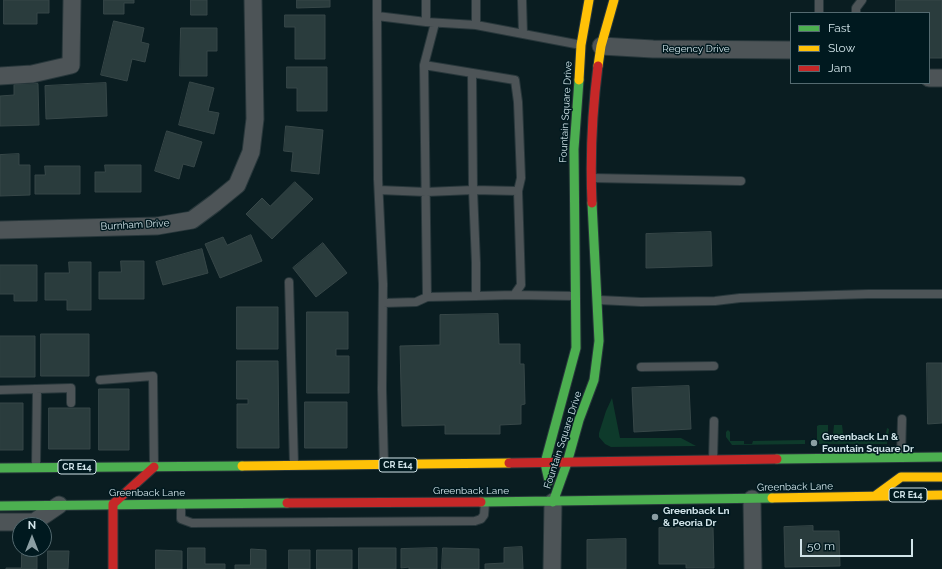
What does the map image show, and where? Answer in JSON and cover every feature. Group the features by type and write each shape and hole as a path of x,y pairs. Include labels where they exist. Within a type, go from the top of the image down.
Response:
{"main road":[{"name":"Fountain Square Drive","path":"553,502 567,463 579,420 594,380 599,341 592,178 593,102 589,0"},
{"name":"Fountain Square Drive","path":"553,502 545,463 576,348 574,149 591,46 614,0"},
{"name":"CR E14","path":"0,468 567,463 942,457"},
{"path":"113,569 113,504 154,467"},
{"path":"875,496 901,477 942,477"},
{"name":"Greenback Lane","path":"0,506 553,502 942,495"}],"street":[{"path":"0,76 32,74 71,65 72,0"},
{"name":"Burnham Drive","path":"0,230 157,226 192,220 237,185 251,152 256,120 253,0"},
{"name":"Regency Drive","path":"591,46 653,49 790,50"},
{"path":"930,78 942,78"},
{"path":"752,499 753,569"},
{"path":"552,569 553,502"},
{"path":"0,522 34,522 60,505"}],"lane":[{"path":"377,0 379,190 383,303 382,389 384,465"},
{"path":"426,0 426,22"},
{"path":"476,0 476,25"},
{"path":"522,0 523,34"},
{"path":"819,0 819,12"},
{"path":"856,12 856,8 862,0"},
{"path":"377,16 435,23 476,25 591,46"},
{"path":"427,297 424,65 435,23"},
{"path":"424,65 515,80 518,102 521,178 518,191 521,285 514,295"},
{"path":"472,73 476,296"},
{"path":"592,178 741,181"},
{"path":"379,190 426,192 473,190 518,191"},
{"path":"289,282 294,465"},
{"path":"598,300 641,302 715,301 740,298 868,294 942,294"},
{"path":"383,303 416,302 427,297 514,295 576,296"},
{"path":"641,367 714,366"},
{"path":"100,380 153,376 154,467"},
{"path":"0,390 71,388 71,402"},
{"path":"36,468 37,389"},
{"path":"901,458 902,419"},
{"path":"713,461 714,421"},
{"path":"181,504 181,519 192,523 475,521 481,519 484,515 485,502"}],"green space":[{"path":"612,398 620,438 681,438 696,446 611,447 605,444 599,437 599,433"},
{"path":"828,425 828,435 833,435 834,425 842,425 844,440 885,439 887,428 889,429 887,444 819,444 819,440 817,440 817,426"},
{"path":"728,430 730,432 730,441 744,441 744,444 752,444 753,441 805,440 805,444 732,445 726,437 726,432"}],"building":[{"path":"4,0 49,0 49,13 37,13 37,24 4,24"},
{"path":"104,0 134,0 134,3 124,3 124,14 104,14"},
{"path":"191,0 207,0 207,15 191,15"},
{"path":"297,0 330,0 330,7 297,8"},
{"path":"896,0 942,0 942,58 930,58 930,12 896,12"},
{"path":"285,15 325,15 325,59 295,59 295,27 285,27"},
{"path":"114,21 144,28 141,42 149,44 145,62 132,59 127,81 101,75"},
{"path":"181,28 217,28 217,51 207,51 207,76 180,76"},
{"path":"287,67 327,67 327,111 297,111 297,88 287,88"},
{"path":"190,82 214,88 208,111 219,113 214,134 179,125"},
{"path":"106,83 107,116 46,119 45,86"},
{"path":"38,84 39,125 0,126 0,96 14,95 14,85"},
{"path":"286,126 323,130 319,174 291,171 293,152 284,151"},
{"path":"167,131 202,142 194,167 183,164 179,179 155,171"},
{"path":"19,154 19,165 30,165 30,195 0,196 0,155"},
{"path":"105,165 141,165 141,192 95,192 95,172 105,172"},
{"path":"45,166 80,166 80,194 35,194 35,175 45,175"},
{"path":"295,182 313,199 272,239 246,214 262,198 270,206"},
{"path":"711,232 712,266 646,268 646,234"},
{"path":"251,235 262,261 220,278 205,244 223,237 227,245"},
{"path":"323,243 347,273 316,297 293,268"},
{"path":"202,249 208,273 163,285 156,262"},
{"path":"121,261 144,261 144,299 99,299 99,272 121,272"},
{"path":"69,262 91,262 91,310 67,310 67,300 45,300 45,273 69,273"},
{"path":"0,265 37,265 37,301 14,301 14,294 0,294"},
{"path":"237,307 278,307 278,349 237,349"},
{"path":"307,312 348,312 348,349 336,349 336,356 349,356 349,393 307,393"},
{"path":"498,314 499,344 520,344 520,364 524,364 525,404 521,405 521,424 500,425 500,434 445,434 445,425 402,426 400,346 440,345 440,315"},
{"path":"41,334 89,334 89,376 41,376"},
{"path":"0,336 35,336 35,377 0,377"},
{"path":"237,361 278,361 279,448 237,448 237,404 248,404 248,399 237,399"},
{"path":"927,363 942,363 942,423 928,424"},
{"path":"689,386 691,429 634,432 632,388"},
{"path":"99,389 129,389 129,450 99,450"},
{"path":"305,402 347,402 347,448 305,448"},
{"path":"0,403 23,403 23,450 0,450"},
{"path":"49,408 90,408 90,449 49,449"},
{"path":"813,526 813,531 839,531 840,566 785,567 784,527"},
{"path":"713,527 714,568 686,568 686,564 659,564 659,528"},
{"path":"626,539 626,569 587,569 587,540"},
{"path":"522,547 523,569 485,569 485,564 504,563 504,548"},
{"path":"188,548 205,548 205,564 225,564 225,569 188,569"},
{"path":"359,548 396,548 396,569 359,569"},
{"path":"437,548 437,569 409,569 409,567 401,568 401,549"},
{"path":"443,548 479,549 479,569 442,569"},
{"path":"251,549 266,550 266,569 235,569 235,565 250,565"},
{"path":"156,550 182,551 182,569 156,569"},
{"path":"289,550 310,550 310,569 289,569"},
{"path":"317,550 352,550 352,569 317,569"},
{"path":"52,551 69,551 68,569 48,569 48,557 52,557"},
{"path":"22,557 37,557 37,569 6,569 21,568"}],"traffic: fast":[{"path":"549,481 545,463 576,348 574,149 579,80"},
{"path":"553,502 567,463 579,420 594,380 599,341 592,203"},
{"path":"777,459 942,457"},
{"path":"0,468 242,466"},
{"path":"481,502 772,498"},
{"path":"0,506 287,503"}],"traffic: slow":[{"path":"579,80 581,45 589,0"},
{"path":"598,66 601,46 614,0"},
{"path":"242,466 509,463"},
{"path":"875,496 901,477 942,477"},
{"path":"772,498 942,495"}],"traffic: jam":[{"path":"592,203 592,134 598,66"},
{"path":"509,463 777,459"},
{"path":"113,504 154,467"},
{"path":"287,503 481,502"},
{"path":"113,504 113,569"}],"place":[{"name":"Greenback Ln & Fountain Square Dr","path":"814,443"},
{"name":"Greenback Ln & Peoria Dr","path":"655,517"}]}
